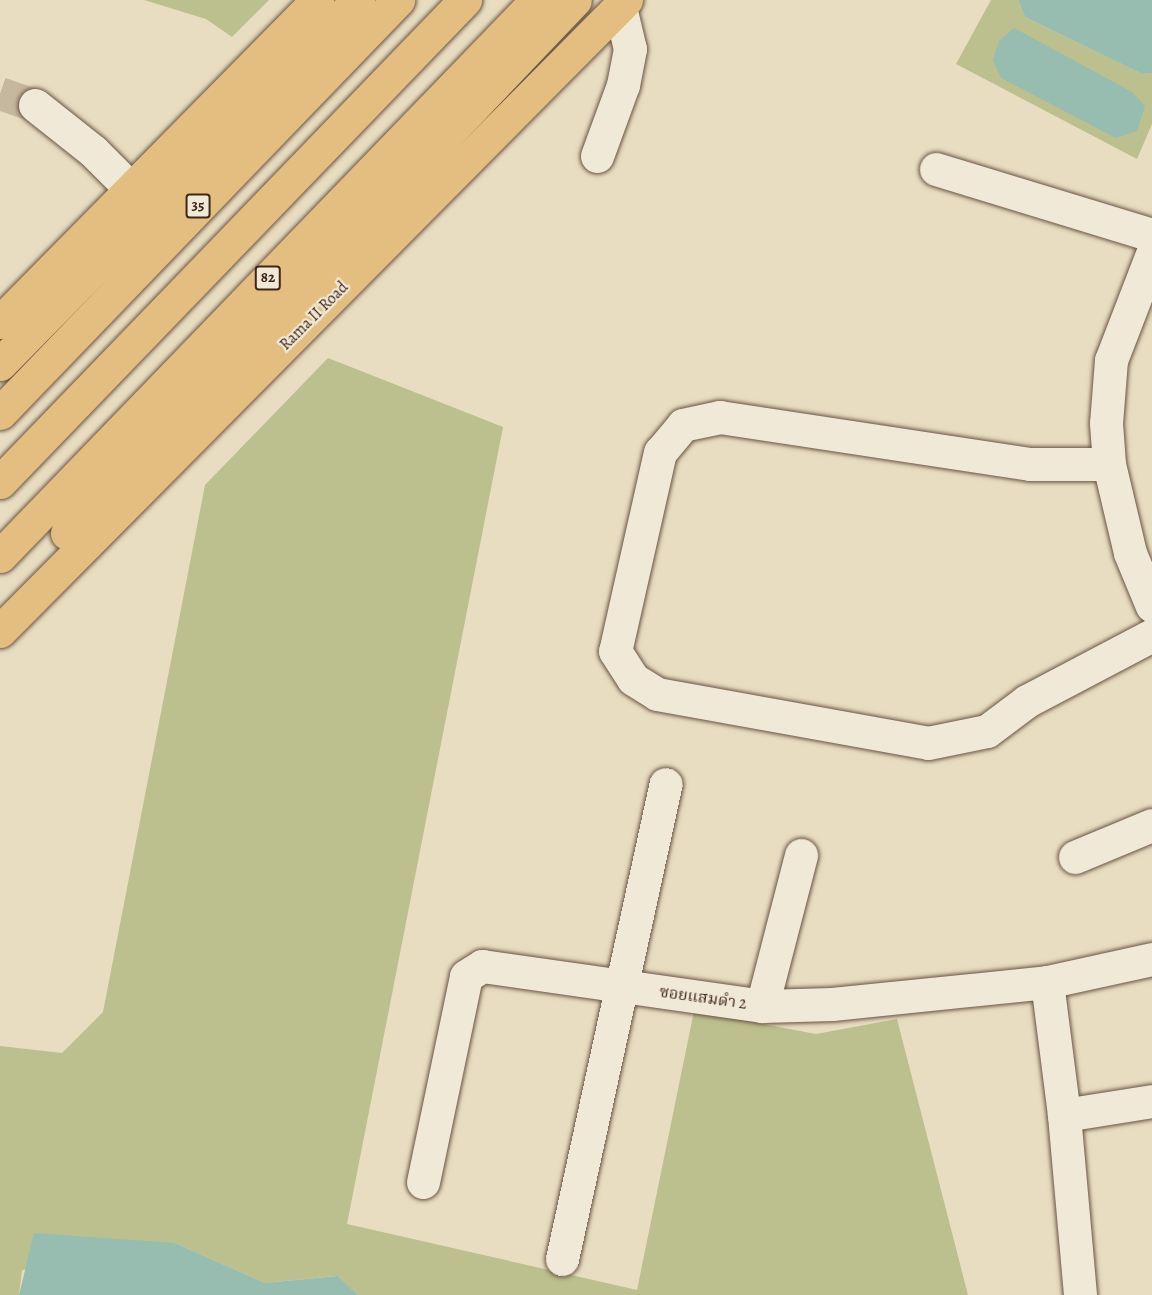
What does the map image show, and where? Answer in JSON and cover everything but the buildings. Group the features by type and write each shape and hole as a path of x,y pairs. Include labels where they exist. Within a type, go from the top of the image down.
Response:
{"main road":[{"path":"4,312 130,189 317,0"},
{"path":"0,364 358,0"},
{"name":"35","path":"0,413 398,0"},
{"path":"0,482 465,0"},
{"path":"0,545 524,0"},
{"name":"82","path":"0,556 537,0"},
{"path":"0,611 137,457 412,174 575,0"},
{"name":"Rama II Road","path":"0,631 623,4"}],"street":[{"path":"597,156 622,85 630,49 623,4"},
{"path":"35,105 93,150 130,189"},
{"path":"936,169 1151,255 1111,360 1106,423 1109,464 1130,553 1152,606"},
{"path":"1109,464 1030,464 720,417 683,425 660,452 615,651 633,679 657,694 928,743 987,731 1027,701 1152,635"},
{"path":"562,1259 666,784"},
{"path":"1075,856 1152,825"},
{"path":"762,1006 801,855"},
{"name":"ซอยแสมดำ 2","path":"423,1182 466,976 472,969 516,969 762,1006 832,1004 1047,982 1152,959"},
{"path":"1047,982 1064,1115 1080,1295"},
{"path":"1064,1115 1152,1101"}],"green space":[{"path":"144,0 269,0 232,37 206,19"},
{"path":"991,0 1018,0 1025,17 1142,74 1152,73 1152,124 1137,159 956,64"},
{"path":"328,358 503,427 347,1224 637,1290 694,1011 816,1034 897,1019 968,1295 358,1295 336,1276 265,1283 175,1243 22,1270 19,1295 0,1295 0,1046 62,1053 103,1012 205,485"}],"water":[{"path":"1018,0 1152,0 1152,73 1142,74 1025,17"},
{"path":"1014,28 1132,92 1145,106 1137,131 1116,138 1001,78 993,60 999,41"},
{"path":"34,1233 175,1243 265,1283 337,1276 358,1295 19,1295"}],"tunnel":[{"path":"0,93 35,105"}]}
